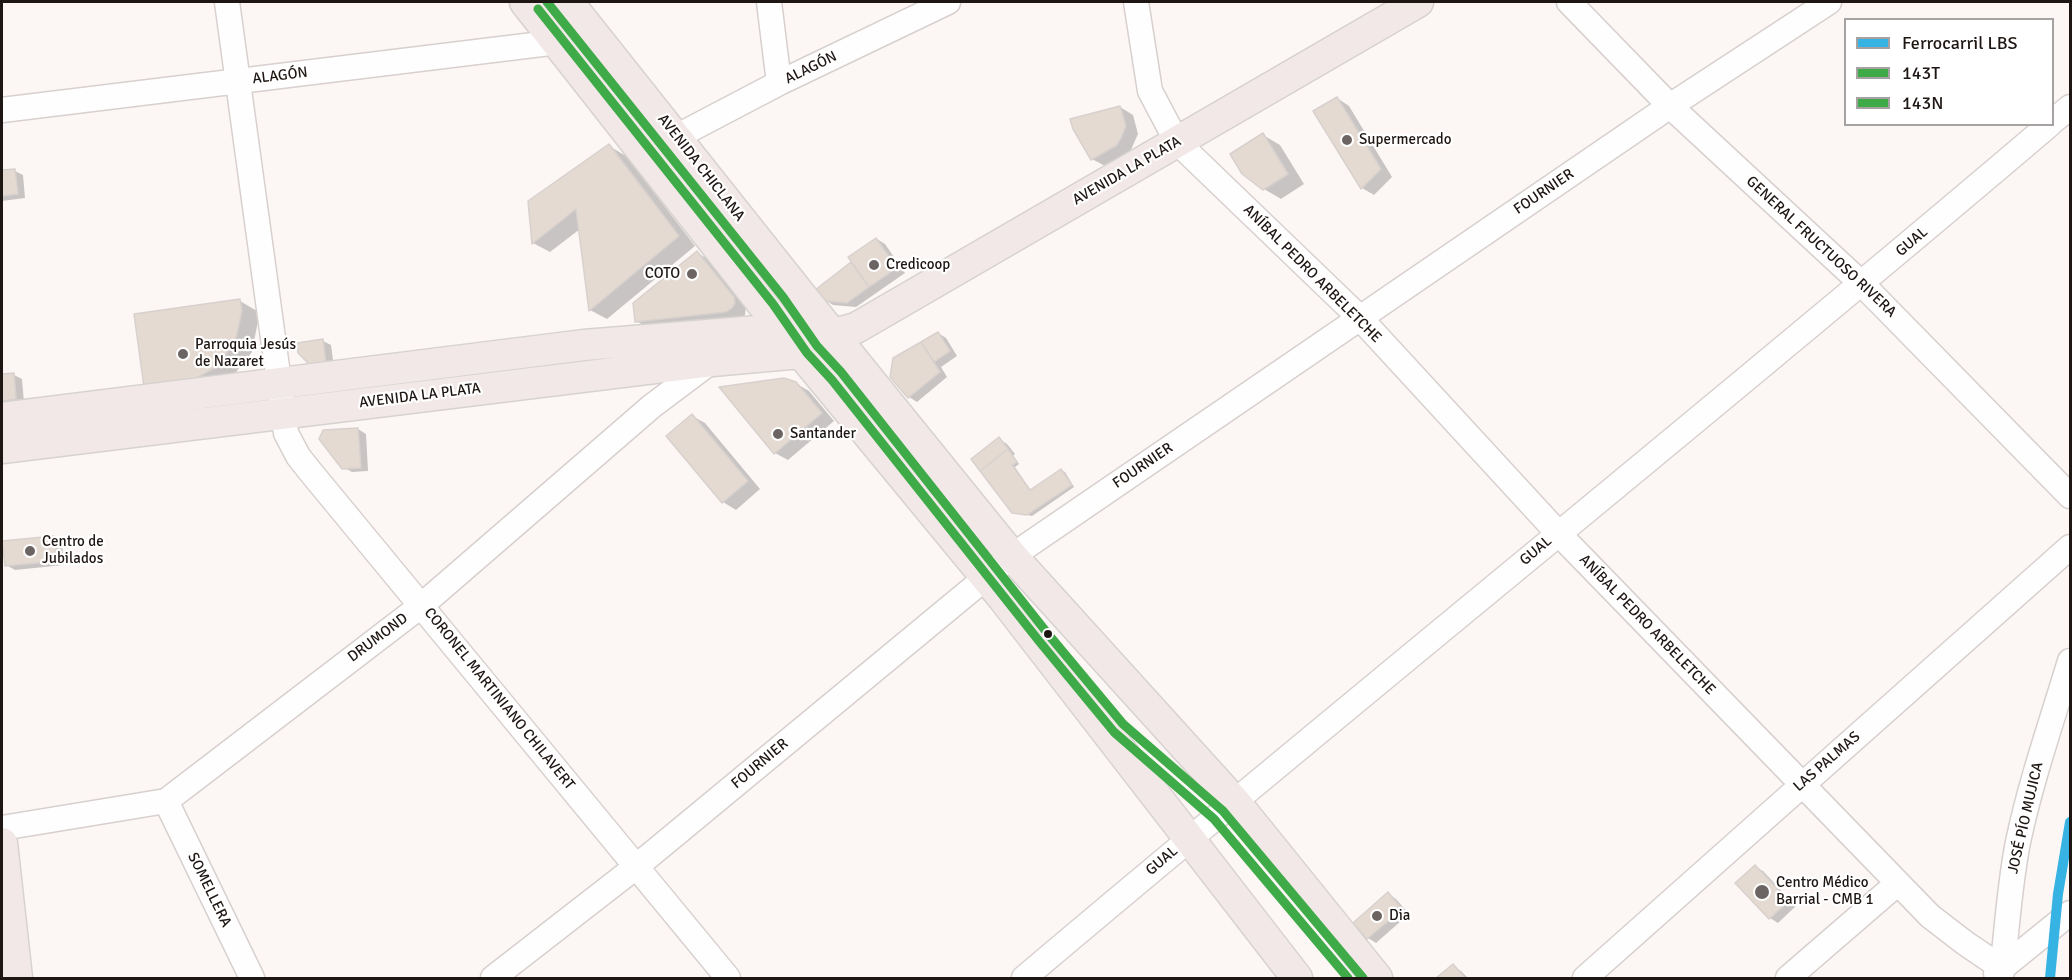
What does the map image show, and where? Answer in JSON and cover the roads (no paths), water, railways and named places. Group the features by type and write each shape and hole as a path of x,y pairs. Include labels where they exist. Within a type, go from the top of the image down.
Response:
{"main road":[{"path":"525,2 801,353 985,577 1297,978"},
{"name":"AVENIDA CHICLANA","path":"568,2 1012,556 1235,802 1377,978"},
{"name":"AVENIDA LA PLATA","path":"2,448 283,412 712,361 801,353 817,346 834,334 856,328 1418,2"},
{"name":"AVENIDA LA PLATA","path":"2,418 584,345 782,329 834,334"},
{"path":"2,843 17,978"}],"street":[{"name":"CORONEL MARTINIANO CHILAVERT","path":"227,2 286,433 298,456 728,978"},
{"path":"769,2 779,83"},
{"name":"ALAGÓN","path":"676,137 779,83 948,2"},
{"name":"ANÍBAL PEDRO ARBELETCHE","path":"1136,2 1150,91 1177,142 1360,318 1558,533 1801,785 1938,922 1998,975"},
{"name":"GENERAL FRUCTUOSO RIVERA","path":"1569,2 1670,106 1863,284 2070,496"},
{"name":"FOURNIER","path":"493,978 637,866 1012,556 1670,106 1829,2"},
{"name":"ALAGÓN","path":"2,110 558,42"},
{"name":"GUAL","path":"2054,120 2070,107"},
{"name":"GUAL","path":"1024,978 1188,839 1863,284 2047,126"},
{"name":"DRUMOND","path":"2,828 166,801 422,605 652,406 712,361"},
{"name":"LAS PALMAS","path":"1585,978 2070,547"},
{"name":"JOSÉ PÍO MUJICA","path":"1998,975 2018,842 2037,766 2070,661"},
{"name":"SOMELLERA","path":"166,801 252,978"},
{"path":"1788,978 1898,883"},
{"path":"1998,975 2070,913"}],"rail line":[{"name":"LBS","path":"2050,978 2058,894 2070,822"}],"place":[{"name":"Supermercado","path":"1347,140"},
{"name":"Credicoop","path":"874,265"},
{"name":"COTO","path":"692,274"},
{"name":"Parroquia Jesús de Nazaret","path":"183,354"},
{"name":"Santander","path":"778,434"},
{"name":"Centro de Jubilados","path":"30,551"},
{"name":"Centro Médico Barrial - CMB 1","path":"1762,892"},
{"name":"Dia","path":"1377,916"}]}
